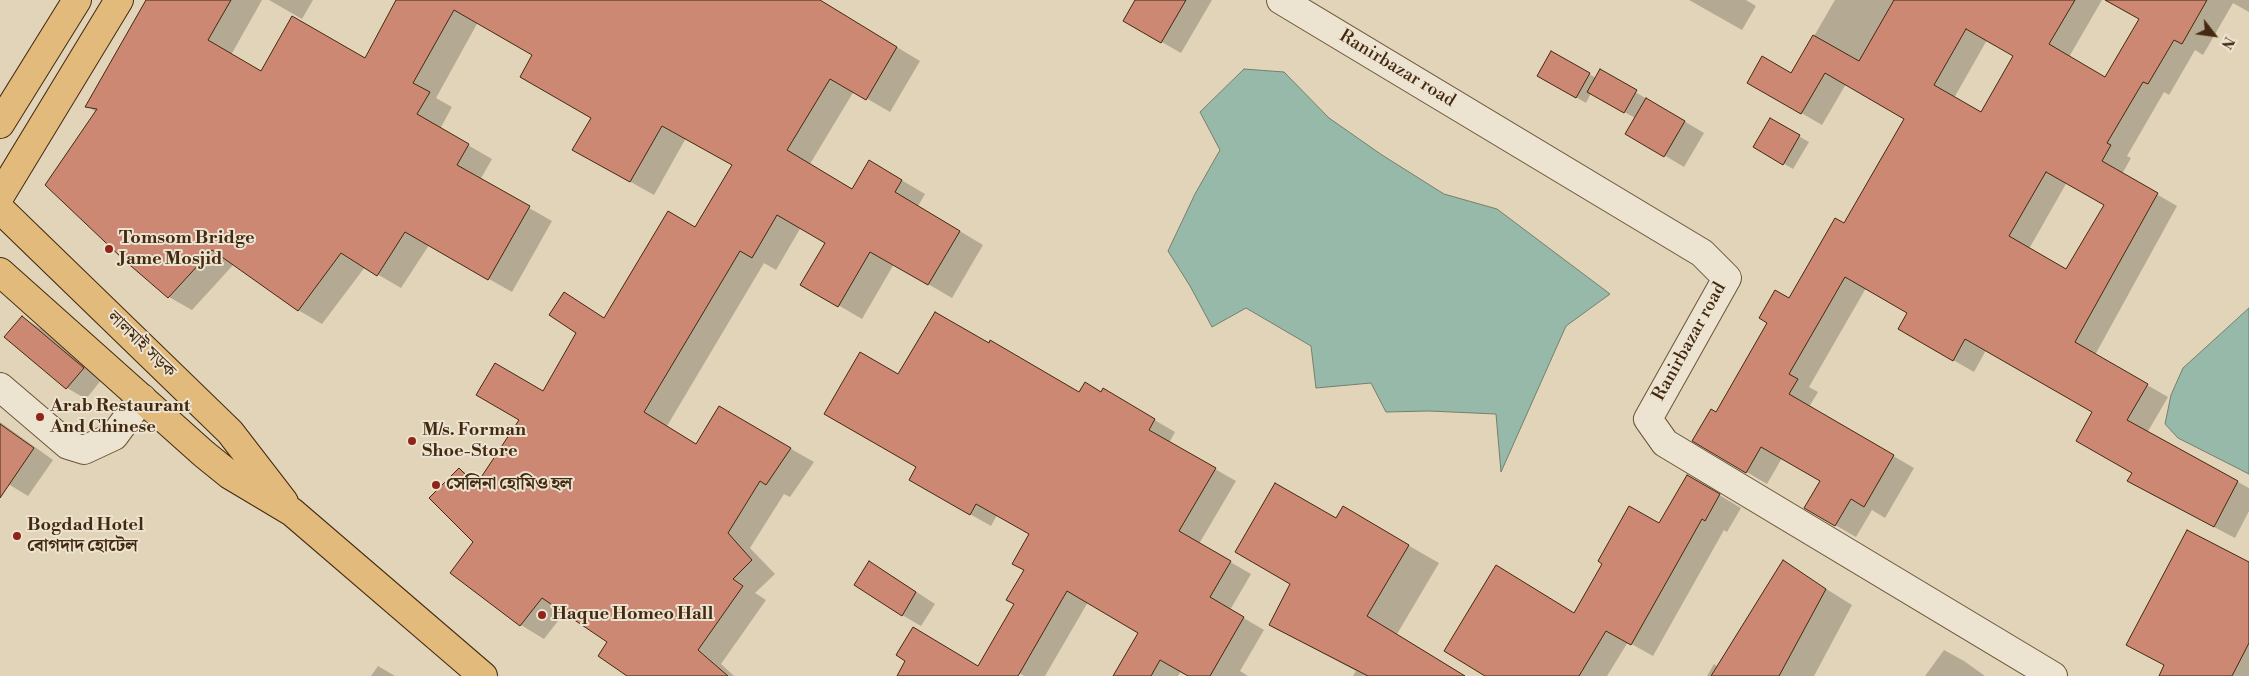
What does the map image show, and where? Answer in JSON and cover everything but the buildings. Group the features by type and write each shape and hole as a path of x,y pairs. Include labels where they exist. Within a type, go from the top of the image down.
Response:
{"main road":[{"path":"0,124 77,0"},
{"path":"0,196 119,0"},
{"name":"লালমাই সড়ক","path":"0,209 230,432 292,512"},
{"name":"লালমাই সড়ক","path":"0,272 230,476 292,512 483,676"}],"street":[{"name":"Ranirbazar road","path":"1282,0 1702,253 1727,278 1648,419 1665,443 2053,676"},
{"path":"0,387 68,445 84,450 114,436 142,398"}],"shaded area":[{"path":"1244,69 1284,72 1329,118 1382,155 1444,194 1497,209 1610,294 1566,326 1501,472 1496,414 1429,411 1386,412 1371,383 1316,388 1311,346 1246,308 1212,327 1190,286 1168,251 1195,194 1220,150 1200,112"},
{"path":"2249,308 2249,474 2178,438 2165,424 2171,395 2183,368"}],"place":[{"name":"Tomsom Bridge Jame Mosjid","path":"109,249"},
{"name":"Arab Restaurant And Chinese","path":"40,417"},
{"name":"M/s. Forman Shoe-Store","path":"412,441"},
{"name":"সেলিনা হোমিও হল","path":"436,485"},
{"name":"Bogdad Hotel বোগদাদ হোটেল","path":"17,536"},
{"name":"Haque Homeo Hall","path":"542,615"}]}
